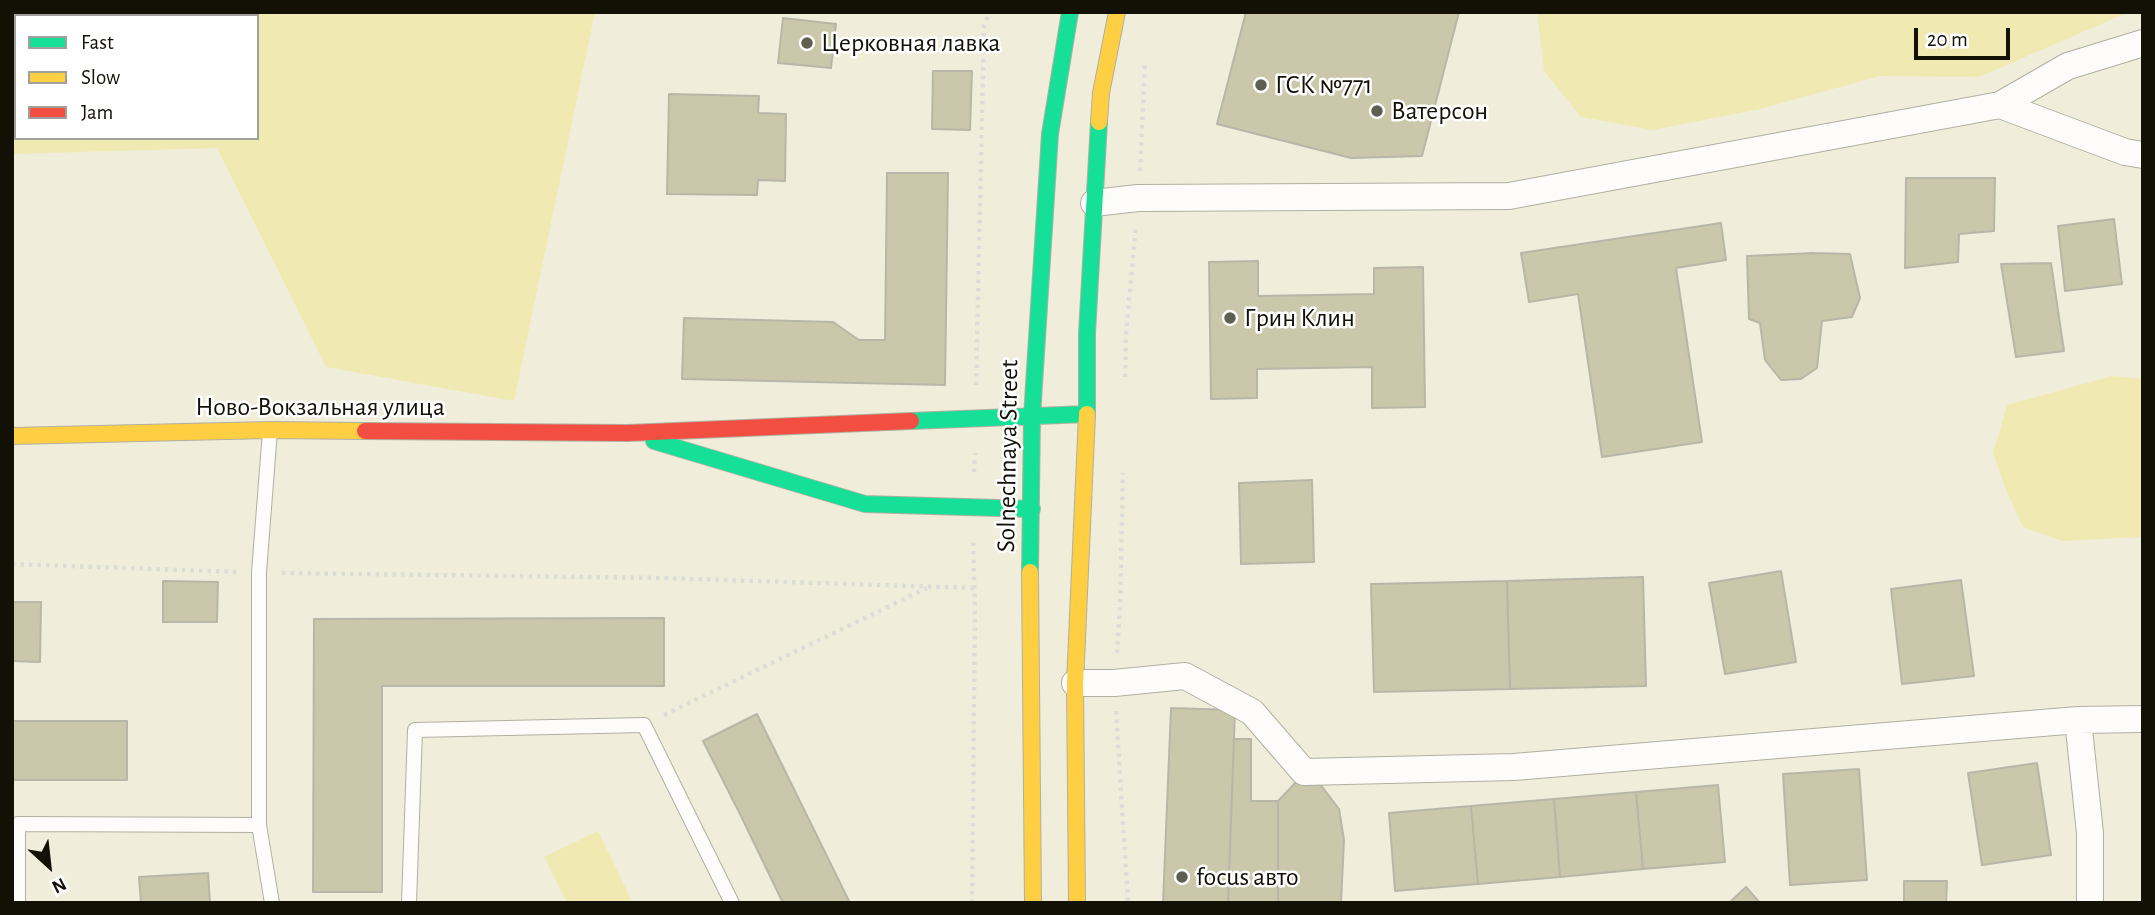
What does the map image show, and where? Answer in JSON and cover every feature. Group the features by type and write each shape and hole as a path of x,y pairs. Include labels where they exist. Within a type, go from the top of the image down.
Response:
{"main road":[{"name":"Solnechnaya Street","path":"1032,903 1029,622 1032,416 1049,134 1070,12"},
{"path":"1077,903 1075,682 1087,414 1087,333 1101,93 1117,12"},
{"name":"Ново-Вокзальная улица","path":"12,436 270,430 628,433 1087,414"},
{"name":"Ново-Вокзальная улица","path":"628,433 865,504 1032,509"}],"street":[{"path":"1094,203 1138,198 1509,196 2000,105 2068,66 2143,43"},
{"path":"2000,105 2125,152 2143,155"},
{"path":"1075,682 1114,683 1185,676 1252,712 1304,772 1514,767 2078,720 2143,719"},
{"path":"2078,720 2090,833 2091,903"}],"lane":[{"path":"270,430 259,572 259,825 272,903"},
{"path":"409,903 415,730 644,725 732,903"},
{"path":"18,903 18,824 259,825"}],"path":[{"path":"1125,389 1126,334 1138,198 1146,52"},
{"path":"1123,471 1120,607 1114,683 1128,903"},
{"path":"12,564 259,572 662,578 974,588"},
{"path":"644,725 929,587"}],"shaded area":[{"path":"595,12 514,401 326,367 217,148 12,154 12,38 14,140 259,140 259,14 109,14"},
{"path":"1537,12 2129,12 1979,77 1880,76 1760,109 1653,130 1581,117 1544,71"},
{"path":"2112,376 2143,379 2143,537 2062,541 2023,527 1993,453 2007,405"},
{"path":"598,831 633,903 567,903 544,857"}],"building":[{"path":"12,12 98,12 14,14 12,29"},
{"path":"12,12 98,12 14,14 12,29"},
{"path":"1246,12 1459,12 1422,156 1351,158 1217,124"},
{"path":"783,18 836,24 831,68 778,63"},
{"path":"933,71 972,71 970,130 932,129"},
{"path":"669,94 759,96 758,113 786,114 785,181 758,180 757,195 667,194"},
{"path":"887,173 948,173 945,385 682,379 684,318 833,322 859,340 885,340"},
{"path":"1906,178 1995,178 1994,231 1959,234 1958,262 1905,268"},
{"path":"2114,219 2122,284 2065,291 2058,226"},
{"path":"1721,223 1726,260 1676,268 1702,442 1602,457 1578,294 1529,302 1521,253"},
{"path":"1850,254 1860,298 1852,317 1822,321 1817,368 1801,379 1781,380 1765,360 1760,323 1749,319 1747,256"},
{"path":"1258,261 1258,296 1374,294 1374,268 1423,267 1425,407 1372,408 1372,367 1257,369 1257,398 1211,399 1209,262"},
{"path":"2051,263 2064,351 2016,357 2001,264"},
{"path":"1312,480 1314,562 1241,564 1239,483"},
{"path":"1781,571 1796,662 1725,674 1709,583"},
{"path":"1643,577 1646,686 1510,689 1507,581"},
{"path":"1961,580 1974,676 1902,684 1891,589"},
{"path":"163,581 218,582 217,622 163,622"},
{"path":"1507,581 1510,689 1374,692 1371,584"},
{"path":"12,602 41,602 40,662 12,661"},
{"path":"664,618 664,686 382,686 382,892 313,892 314,619"},
{"path":"1171,708 1235,710 1228,903 1163,903"},
{"path":"757,714 850,903 783,903 703,741"},
{"path":"12,721 127,721 127,780 12,780"},
{"path":"1234,739 1251,739 1251,801 1278,801 1278,903 1228,903"},
{"path":"2037,763 2051,855 1982,865 1968,773"},
{"path":"1859,769 1867,880 1790,885 1783,774"},
{"path":"1299,779 1320,784 1339,809 1344,840 1341,903 1278,903 1278,801"},
{"path":"1718,785 1725,862 1643,869 1636,792"},
{"path":"1636,792 1643,869 1560,877 1554,799"},
{"path":"1554,799 1560,877 1478,884 1471,806"},
{"path":"1471,806 1478,884 1395,891 1389,813"},
{"path":"208,873 210,903 141,903 139,877"},
{"path":"1904,881 1947,881 1946,903 1904,903"},
{"path":"1746,887 1760,903 1729,903"}],"traffic: fast":[{"path":"1030,572 1032,416 1050,134 1070,12"},
{"path":"1087,414 1087,333 1099,122"},
{"path":"911,421 1087,414"},
{"path":"654,441 865,504 1032,509"}],"traffic: slow":[{"path":"1099,122 1101,93 1117,12"},
{"path":"1077,903 1075,683 1087,414"},
{"path":"12,436 270,430 365,431"},
{"path":"1030,572 1033,903"}],"traffic: jam":[{"path":"365,431 628,433 911,421"}],"place":[{"name":"Церковная лавка","path":"807,43"},
{"name":"ГСК №771","path":"1261,85"},
{"name":"Ватерсон","path":"1377,111"},
{"name":"Грин Клин","path":"1230,318"},
{"name":"focus авто","path":"1182,877"}]}
